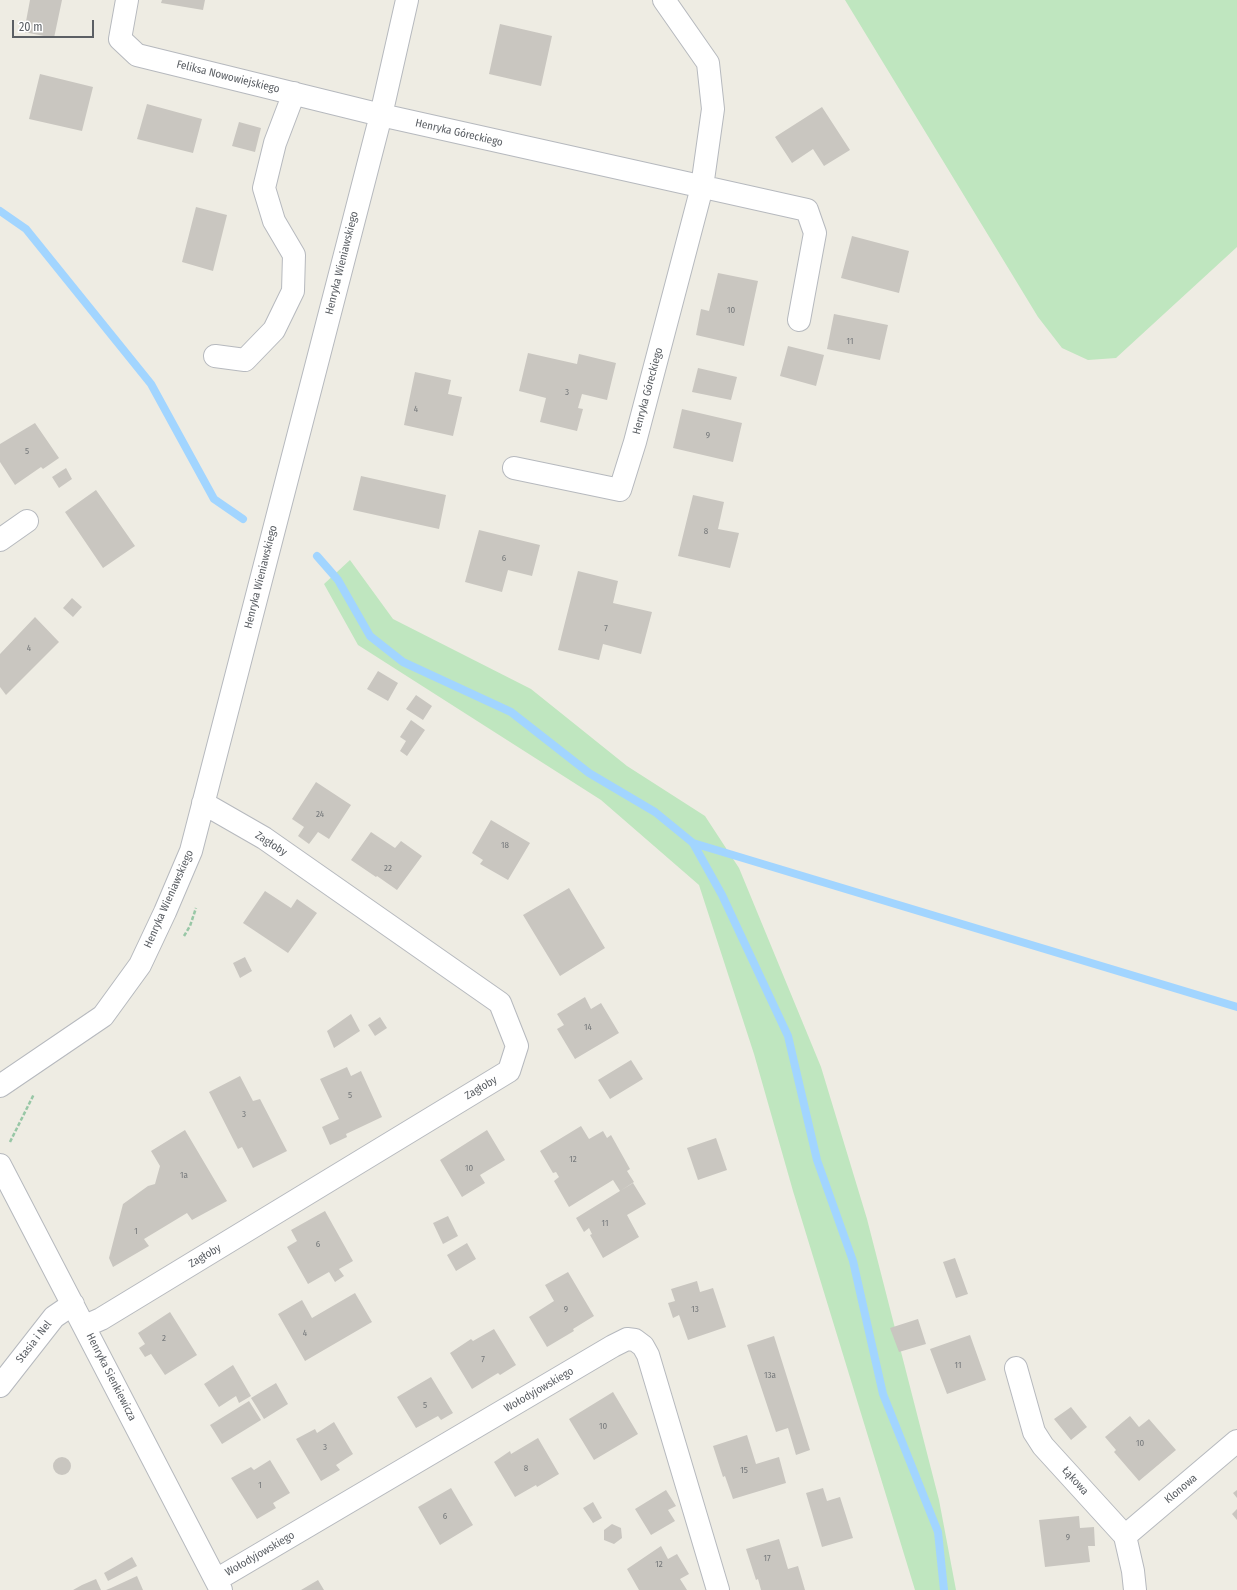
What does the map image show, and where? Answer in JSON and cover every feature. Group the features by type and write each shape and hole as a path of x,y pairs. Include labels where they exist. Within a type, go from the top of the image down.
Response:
{"street":[{"name":"Feliksa Nowowiejskiego","path":"127,0 120,39 137,55 381,115"},
{"name":"Henryka Wieniawskiego","path":"0,1086 103,1016 140,965 165,912 191,850 381,115 407,0"},
{"name":"Henryka Góreckiego","path":"514,468 620,490 635,442 702,187 713,109 708,63 664,0"},
{"path":"215,356 245,360 274,330 293,291 294,254 274,221 264,188 275,142 294,93"},
{"name":"Henryka Góreckiego","path":"381,115 806,210 815,233 799,320"},
{"path":"0,540 27,521"},
{"name":"Zagłoby","path":"85,1326 101,1319 509,1071 517,1046 500,1003 264,838 203,803"},
{"name":"Henryka Sienkiewicza","path":"0,1165 219,1585"},
{"name":"Stasia i Nel","path":"0,1386 54,1317 73,1304"},
{"name":"Wołodyjowskiego","path":"219,1585 599,1354 627,1339 635,1340 643,1346 648,1355 718,1590"},
{"name":"Łąkowa","path":"1016,1368 1034,1432 1044,1446 1125,1536 1133,1571 1135,1590"},
{"name":"Klonowa","path":"1125,1536 1237,1441"}],"green space":[{"path":"845,0 1237,0 1237,247 1116,358 1088,360 1062,348 1038,317"},
{"path":"350,560 393,619 531,689 627,766 705,816 739,868 821,1067 867,1219 939,1500 956,1590 915,1590 793,1191 754,1054 699,885 601,800 358,645 324,584"}],"building":[{"path":"30,0 62,0 54,38 24,32"},
{"path":"162,0 205,0 203,10 161,3"},
{"path":"500,24 552,36 541,86 489,74"},
{"path":"40,74 93,87 82,131 29,119"},
{"path":"147,104 202,119 193,153 137,139"},
{"path":"822,107 850,150 824,166 813,149 792,163 775,137"},
{"path":"239,122 261,128 255,152 232,146"},
{"path":"196,207 227,215 213,271 182,262"},
{"path":"852,236 909,251 899,293 841,278"},
{"path":"718,273 758,281 744,346 696,335 701,309 709,311"},
{"path":"834,314 888,325 880,360 827,349"},
{"path":"788,346 824,355 816,386 780,376"},
{"path":"528,353 577,364 579,354 616,363 607,400 582,394 578,408 583,409 577,431 540,422 546,398 519,391"},
{"path":"698,368 737,377 731,400 692,392"},
{"path":"415,372 451,380 448,394 462,397 453,436 404,425"},
{"path":"682,409 742,423 733,462 673,448"},
{"path":"35,423 59,458 43,469 41,467 15,485 0,462 0,444"},
{"path":"66,468 72,479 59,488 52,477"},
{"path":"361,476 446,495 439,529 353,510"},
{"path":"96,490 135,546 103,568 65,512"},
{"path":"693,495 724,502 718,529 739,533 730,568 678,556"},
{"path":"479,530 540,545 532,576 508,570 502,592 465,582"},
{"path":"578,571 618,581 613,603 652,612 641,654 603,644 599,660 558,650"},
{"path":"72,598 82,607 73,617 63,608"},
{"path":"35,617 59,642 6,695 0,687 0,654"},
{"path":"378,671 398,683 388,701 367,689"},
{"path":"416,695 432,706 423,720 406,709"},
{"path":"411,720 425,730 407,756 400,751 406,741 400,737"},
{"path":"316,782 351,805 329,839 318,832 309,844 298,836 304,827 292,819"},
{"path":"491,820 530,843 508,880 480,864 483,860 472,853"},
{"path":"371,832 395,848 401,841 422,856 397,890 351,860"},
{"path":"569,888 605,948 560,976 523,915"},
{"path":"265,891 291,908 297,899 317,913 288,953 243,923"},
{"path":"245,957 252,971 240,978 233,963"},
{"path":"585,997 591,1009 601,1003 619,1033 575,1059 557,1029 564,1025 557,1014"},
{"path":"351,1014 360,1031 334,1048 327,1031"},
{"path":"380,1017 387,1028 375,1036 368,1025"},
{"path":"631,1060 643,1079 610,1099 598,1080"},
{"path":"347,1067 351,1076 361,1071 382,1117 346,1134 347,1137 330,1145 322,1127 339,1119 320,1079"},
{"path":"240,1076 253,1101 260,1099 287,1151 253,1168 242,1147 238,1149 209,1092"},
{"path":"581,1126 589,1139 603,1131 607,1138 611,1135 630,1169 627,1171 634,1182 620,1191 613,1180 569,1207 554,1181 559,1177 556,1172 553,1173 540,1151"},
{"path":"185,1130 227,1201 192,1220 187,1213 144,1239 149,1246 113,1267 109,1258 123,1204 148,1186 155,1184 160,1166 151,1151"},
{"path":"487,1130 505,1160 480,1175 485,1183 462,1197 440,1160"},
{"path":"716,1138 727,1170 698,1180 687,1148"},
{"path":"633,1183 646,1204 627,1215 639,1237 603,1258 590,1235 592,1234 589,1228 584,1232 576,1218"},
{"path":"325,1211 353,1261 339,1269 344,1276 335,1282 329,1272 308,1284 287,1247 297,1241 291,1230"},
{"path":"448,1216 458,1236 443,1244 433,1223"},
{"path":"467,1243 476,1259 456,1271 447,1255"},
{"path":"955,1258 968,1294 956,1298 943,1262"},
{"path":"568,1272 594,1316 573,1329 574,1331 547,1347 529,1317 554,1301 545,1285"},
{"path":"697,1281 700,1292 713,1288 726,1327 688,1340 679,1315 673,1318 668,1303 675,1301 671,1289"},
{"path":"355,1293 372,1322 305,1361 278,1314 302,1300 312,1318"},
{"path":"170,1312 197,1355 165,1375 151,1354 145,1357 139,1348 145,1344 138,1333"},
{"path":"918,1319 926,1344 899,1352 890,1328"},
{"path":"494,1329 516,1365 500,1375 498,1373 472,1389 450,1353 471,1339 473,1341"},
{"path":"970,1335 986,1380 947,1394 930,1349"},
{"path":"774,1336 810,1450 796,1455 788,1428 776,1432 747,1345"},
{"path":"233,1365 251,1396 239,1403 236,1396 219,1407 204,1384"},
{"path":"431,1377 453,1413 441,1420 438,1416 416,1428 397,1397"},
{"path":"276,1383 288,1404 264,1419 251,1398"},
{"path":"613,1392 638,1434 594,1460 569,1419"},
{"path":"249,1401 261,1420 222,1444 210,1425"},
{"path":"1071,1407 1087,1427 1071,1440 1054,1419"},
{"path":"1130,1416 1139,1427 1149,1419 1176,1450 1139,1481 1114,1452 1116,1450 1105,1437"},
{"path":"334,1422 353,1454 336,1465 340,1470 321,1481 296,1439 315,1429 317,1433"},
{"path":"747,1435 756,1464 779,1457 786,1483 733,1499 725,1476 723,1477 713,1446"},
{"path":"538,1438 559,1474 537,1487 536,1485 515,1497 494,1462 510,1451 511,1454"},
{"path":"62,1457 68,1460 71,1466 68,1472 62,1475 56,1472 53,1466 56,1460"},
{"path":"270,1460 290,1493 273,1503 276,1508 257,1519 231,1478 251,1467 254,1470"},
{"path":"451,1488 473,1525 440,1545 418,1507"},
{"path":"823,1488 827,1501 840,1497 853,1538 822,1547 806,1493"},
{"path":"666,1490 676,1506 668,1510 675,1521 651,1535 635,1509"},
{"path":"1237,1490 1237,1498 1233,1493"},
{"path":"593,1502 602,1518 593,1523 583,1508"},
{"path":"1237,1509 1237,1520 1232,1514"},
{"path":"1079,1516 1080,1528 1094,1527 1095,1546 1088,1546 1090,1562 1045,1567 1039,1520"},
{"path":"612,1524 621,1528 622,1538 614,1544 604,1540 604,1530"},
{"path":"779,1539 788,1569 798,1566 805,1590 761,1590 758,1579 756,1580 746,1549"},
{"path":"661,1546 668,1559 677,1554 689,1574 680,1579 687,1590 639,1590 627,1569"},
{"path":"132,1557 137,1566 108,1581 104,1573"},
{"path":"137,1576 143,1590 106,1590 111,1588"},
{"path":"96,1579 101,1590 73,1590 82,1585"},
{"path":"318,1580 324,1590 301,1590"}],"waterway":[{"path":"0,211 26,229 151,384 214,499 243,519"},
{"path":"317,556 338,580 370,636 403,662 511,712 589,773 655,812 693,843 722,895 788,1036 817,1160 853,1261 883,1394 938,1532 944,1590"},
{"path":"693,843 1237,1007"}]}
